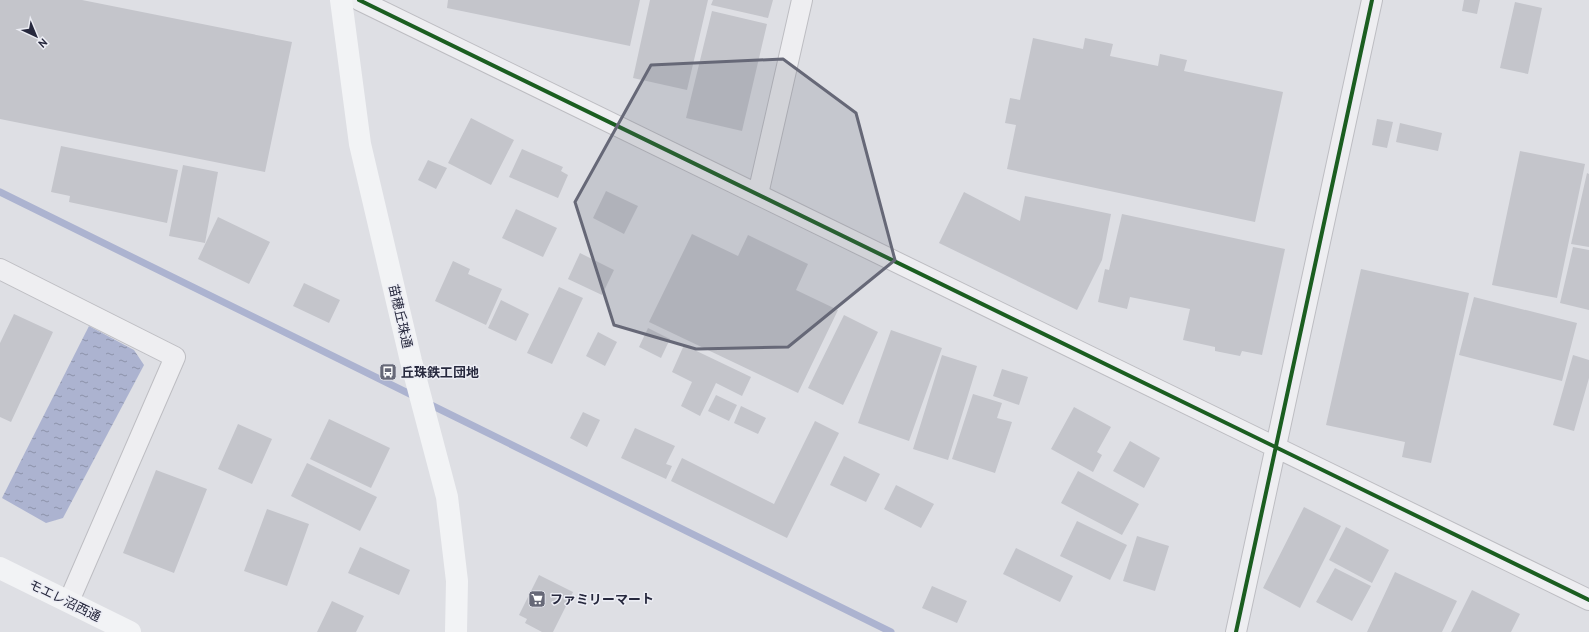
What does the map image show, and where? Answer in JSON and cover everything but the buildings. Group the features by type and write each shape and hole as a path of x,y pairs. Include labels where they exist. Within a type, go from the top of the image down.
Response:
{"street":[{"name":"苗穂丘珠通","path":"341,0 360,144 411,361 427,416 447,497 457,581 456,632"},
{"path":"359,0 1589,600"},
{"path":"758,194 802,0"},
{"path":"1236,632 1372,0"},
{"path":"0,269 175,357 69,601"},
{"name":"モエレ沼西通","path":"0,568 130,632"}],"highlighted area":[{"path":"783,59 856,113 895,260 788,347 696,349 614,325 575,202 651,65"}],"water":[{"path":"89,326 134,350 144,365 63,518 46,523 2,498"}],"waterway":[{"path":"0,192 416,397"},
{"path":"427,403 891,632"}],"cycle path":[{"path":"359,0 1589,600"},
{"path":"1236,632 1372,0"}],"place":[{"name":"丘珠鉄工団地","path":"388,372"},
{"name":"ファミリーマート","path":"537,599"}]}
